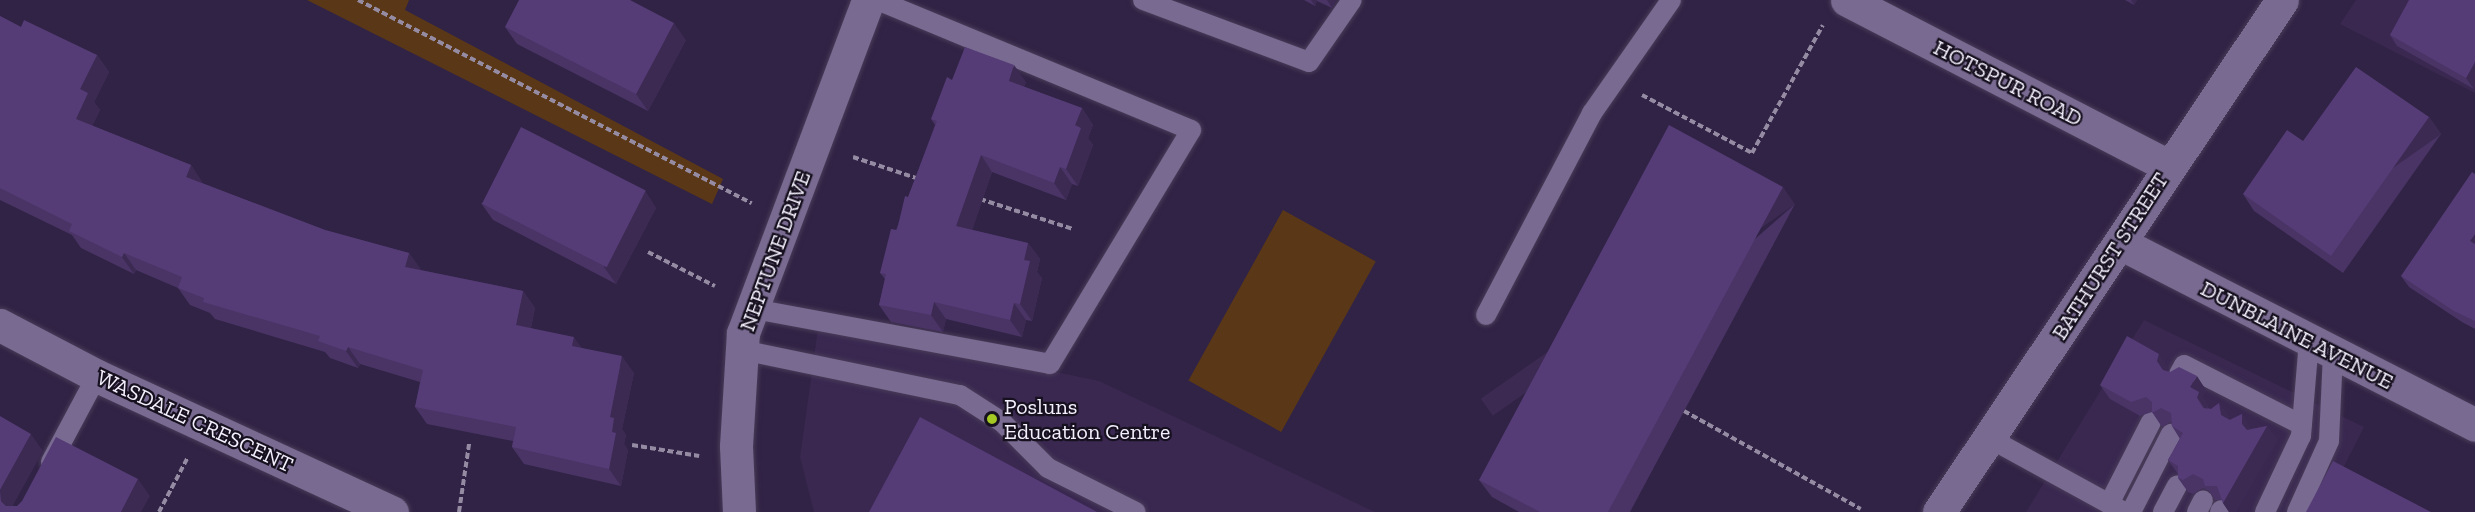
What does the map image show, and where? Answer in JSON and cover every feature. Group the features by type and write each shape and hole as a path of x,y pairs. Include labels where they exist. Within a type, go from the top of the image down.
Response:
{"street":[{"name":"NEPTUNE DRIVE","path":"739,512 736,446 743,333 754,309 868,0"},
{"name":"BATHURST STREET","path":"1942,511 2169,166 2282,0"},
{"name":"HOTSPUR ROAD","path":"1836,10 2169,166"},
{"name":"DUNBLAINE AVENUE","path":"2120,243 2475,425"},
{"name":"WASDALE CRESCENT","path":"0,325 97,376 392,512"}],"lane":[{"path":"754,309 1050,364 1191,130 877,0"},
{"path":"1143,0 1309,62 1352,0"},
{"path":"1486,315 1592,113 1671,0"},
{"path":"2265,512 2289,467 2321,347"},
{"path":"2297,512 2329,441 2321,347"},
{"path":"742,350 960,395 1002,422 1048,468 1136,512"},
{"path":"2179,374 2184,365 2201,379 2248,407 2271,418 2302,425"},
{"path":"40,482 97,376"},
{"path":"1989,438 2117,508 2151,422"},
{"path":"2131,512 2171,434"},
{"path":"2163,512 2177,486"}],"path":[{"path":"358,0 785,220"},
{"path":"371,0 372,7"},
{"path":"1614,80 1752,153 1836,10"},
{"path":"853,157 930,182"},
{"path":"974,197 1073,229"},
{"path":"648,252 715,286"},
{"path":"1684,411 1861,509"},
{"path":"459,512 469,444"},
{"path":"632,445 699,456"},
{"path":"159,512 189,457"}],"shaded area":[{"path":"307,0 409,0 405,10 723,179 712,204"},
{"path":"2356,0 2475,0 2475,93 2340,24"},
{"path":"1283,210 1376,261 1281,432 1188,381"},
{"path":"2144,320 2364,427 2321,512 2026,512"},
{"name":"Posluns Education Centre","path":"819,322 1099,381 1375,512 814,512 800,457"}],"building":[{"path":"519,0 630,0 674,23 636,94 505,27"},
{"path":"2409,0 2475,0 2475,62 2466,78 2390,35"},
{"path":"0,16 21,27 24,20 97,55 80,89 88,93 76,119 191,165 186,177 325,230 409,253 405,267 523,291 516,325 574,337 572,346 622,356 610,417 614,418 612,432 616,433 609,469 512,447 516,427 415,407 423,370 348,347 346,351 318,341 320,336 203,302 204,298 178,288 182,277 124,253 122,257 69,231 72,224 0,188"},
{"path":"965,47 1014,65 1009,81 1082,108 1075,125 1081,128 1066,169 1060,167 1054,183 981,155 956,226 1028,243 1024,260 1030,261 1020,304 1014,303 1010,320 934,302 931,315 879,305 886,274 880,273 891,229 897,230 905,196 908,197 937,121 931,119 947,77 952,80"},
{"path":"2356,67 2429,117 2331,256 2243,194 2287,130 2303,141"},
{"path":"1669,125 1783,187 1608,512 1540,512 1479,480"},
{"path":"521,127 646,191 607,267 482,204"},
{"path":"2472,172 2475,174 2475,234 2470,241 2475,244 2475,321 2454,311 2401,276"},
{"path":"2127,336 2159,354 2157,361 2163,370 2170,372 2179,367 2197,376 2190,387 2199,392 2197,398 2203,408 2211,409 2219,403 2221,415 2230,420 2242,414 2242,424 2247,430 2267,426 2223,503 2217,486 2205,486 2203,479 2193,474 2183,480 2178,478 2178,466 2168,460 2183,433 2172,426 2171,413 2161,408 2152,413 2152,402 2146,397 2131,402 2100,385"},
{"path":"0,416 31,434 0,490"},
{"path":"920,417 1097,512 869,512"},
{"path":"56,437 138,479 121,512 0,512 0,490 1,501 6,506 17,506 22,501"},
{"path":"2333,461 2431,512 2306,512"}],"place":[{"name":"Posluns Education Centre","path":"992,419"}]}
